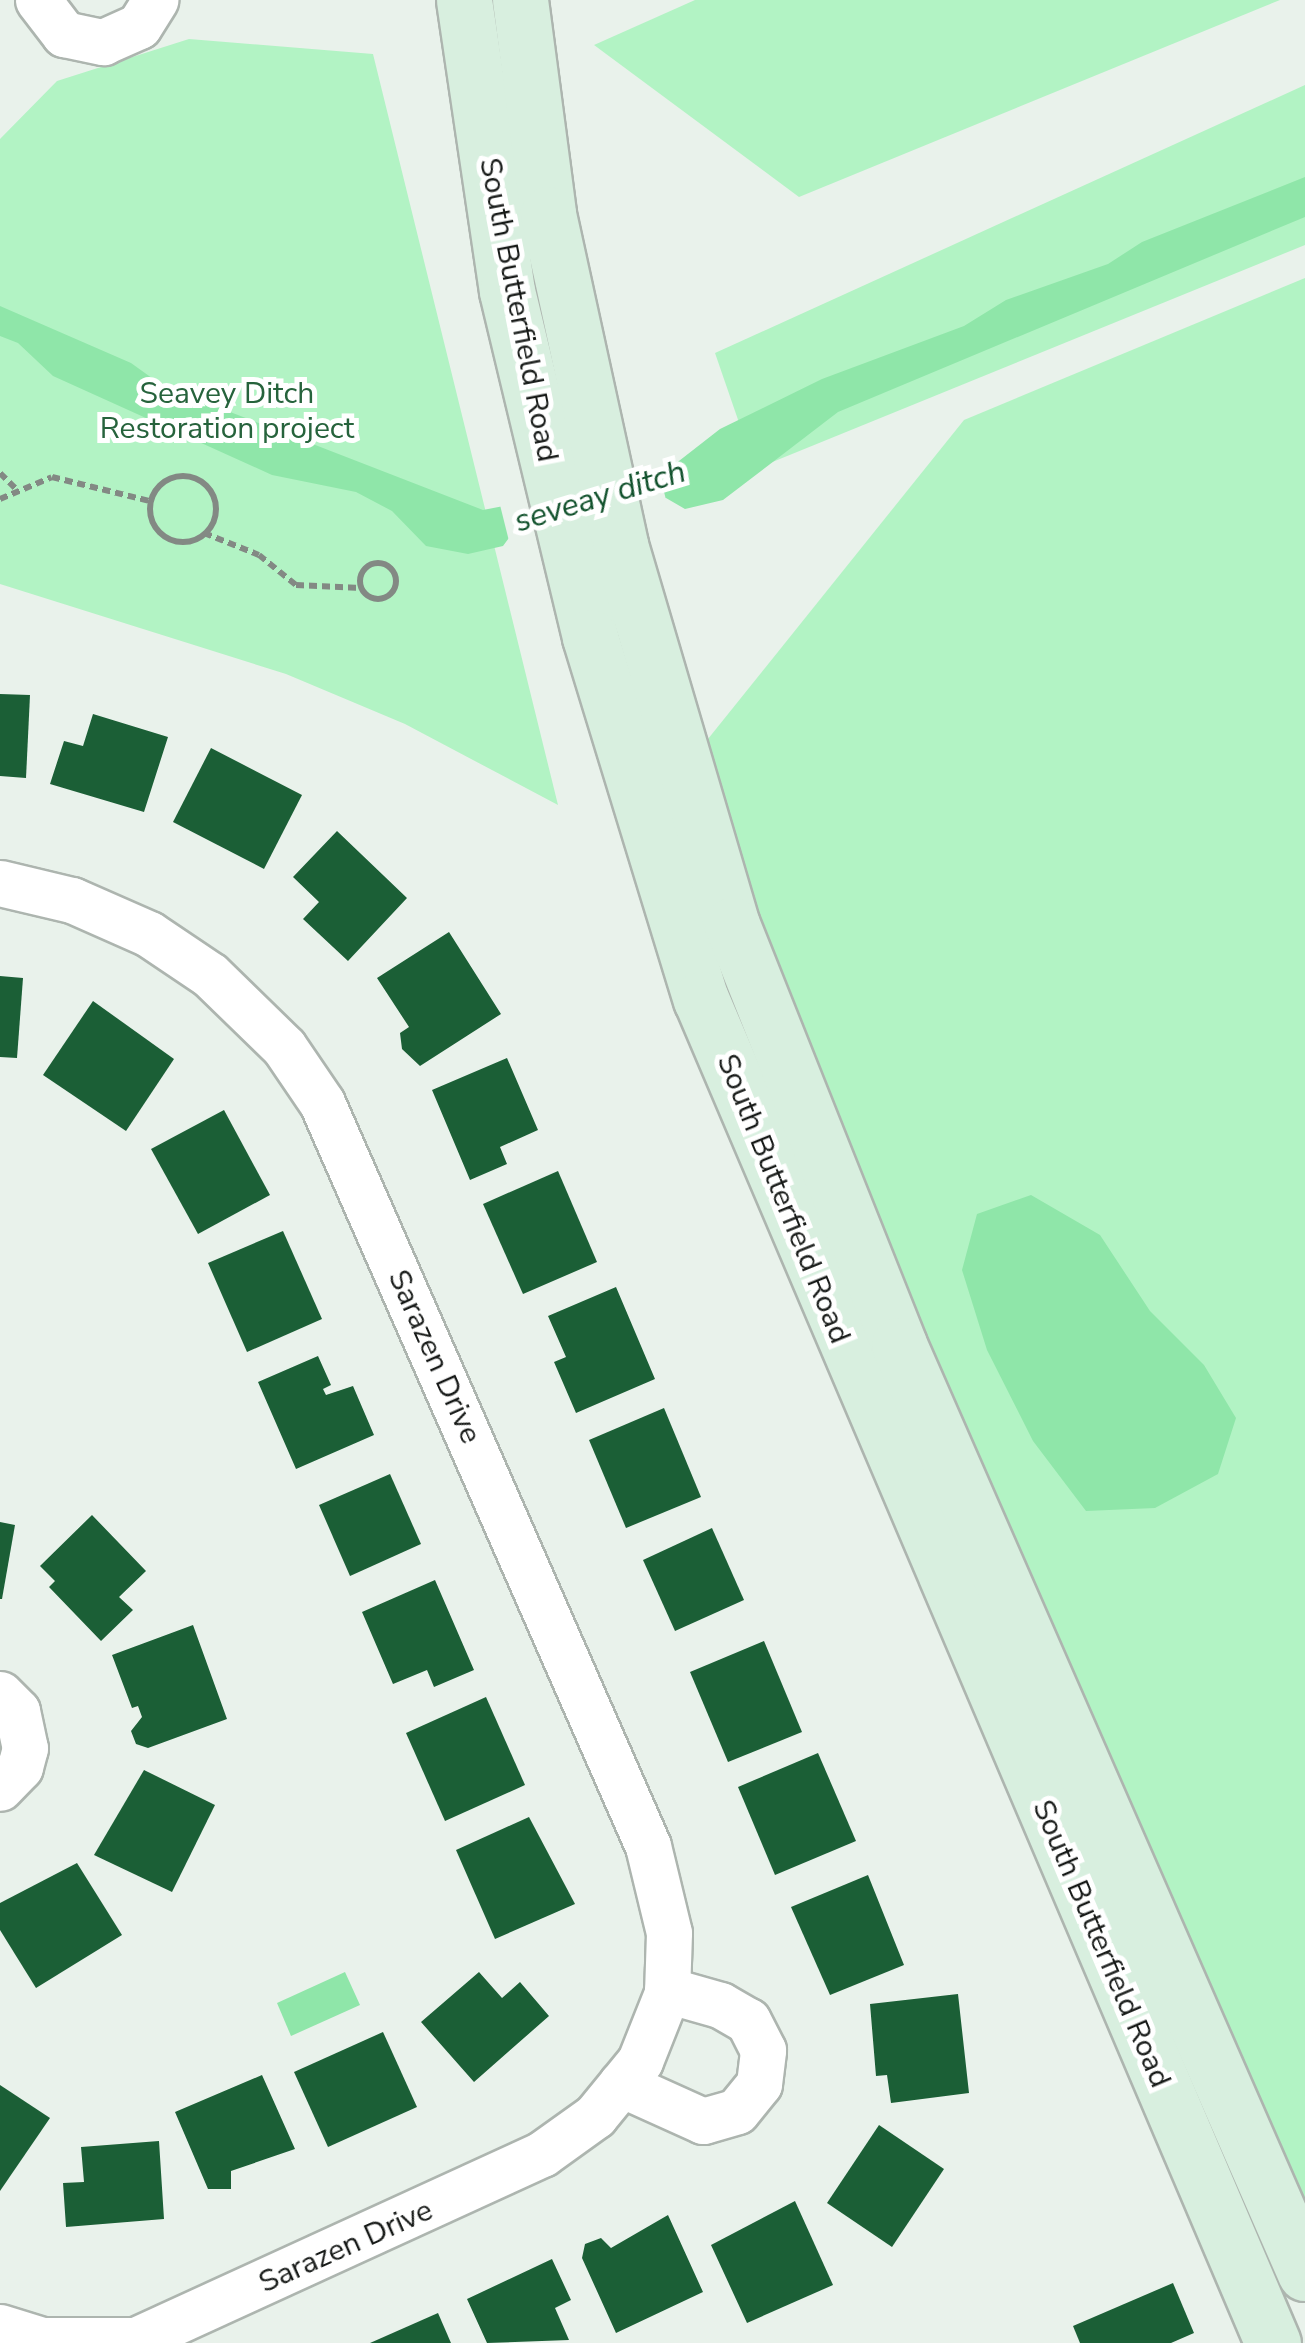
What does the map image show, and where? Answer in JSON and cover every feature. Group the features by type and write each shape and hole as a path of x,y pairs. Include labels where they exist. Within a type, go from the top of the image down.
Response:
{"main road":[{"name":"South Butterfield Road","path":"464,0 507,291 732,925 899,1345 1305,2272"},
{"name":"South Butterfield Road","path":"520,0 585,505 701,998 1273,2343"}],"street":[{"path":"38,0 64,34 103,42 139,26 155,0"},
{"name":"Sarazen Drive","path":"0,882 103,914 149,934 210,975 284,1048 322,1103 648,1846 669,1933 667,1990 640,2061 595,2116 480,2188 135,2340 42,2341 0,2326"},
{"path":"0,1694 17,1711 25,1748 20,1767 0,1788"},
{"path":"621,2084 704,2121 736,2111 759,2084 763,2050 748,2021 720,2004 667,1990"}],"path":[{"path":"0,473 17,490"},
{"path":"0,498 52,477 150,501"},
{"path":"195,478 215,503 204,533 186,542 165,536 152,522 150,501 162,482 195,478"},
{"path":"204,533 259,555 296,585 361,588 369,597 387,597 396,581 392,570 371,564 360,576 361,588"}],"green space":[{"path":"695,0 1280,0 799,197 594,45"},
{"name":"Seavey Ditch Restoration project","path":"189,39 373,54 558,805 405,724 286,674 0,584 0,139 57,81"},
{"path":"1305,85 1305,245 755,469 715,353"},
{"path":"1305,278 1305,2227 667,790 964,420"}],"water":[{"name":"seveay ditch","path":"1305,177 1305,217 838,412 723,500 685,509 666,498 511,535 503,546 468,554 426,546 392,511 356,492 272,475 53,376 18,343 0,336 0,306 131,363 163,386 483,510 661,475 720,429 822,379 964,326 1006,300 1108,264 1142,242"},
{"path":"1031,1195 1100,1235 1150,1311 1204,1365 1236,1418 1218,1474 1155,1508 1086,1511 1033,1441 987,1350 962,1270 977,1214"},
{"path":"345,1972 360,2005 291,2036 277,2003"}],"pier":[{"path":"659,471 667,504 510,545 499,501"}],"building":[{"path":"0,694 30,695 26,778 0,776"},
{"path":"93,714 168,737 144,812 50,784 64,741 83,746"},
{"path":"211,748 302,795 264,869 173,822"},
{"path":"337,831 407,898 348,961 303,919 319,902 293,877"},
{"path":"449,932 501,1014 420,1066 402,1049 400,1033 409,1027 377,978"},
{"path":"0,976 23,978 17,1058 0,1057"},
{"path":"93,1001 174,1059 126,1131 43,1075"},
{"path":"507,1058 538,1130 500,1147 507,1164 470,1180 432,1090"},
{"path":"224,1110 270,1195 198,1234 151,1149"},
{"path":"558,1171 597,1262 523,1294 483,1204"},
{"path":"283,1231 322,1319 247,1352 208,1263"},
{"path":"616,1287 655,1379 576,1413 554,1362 566,1357 548,1316"},
{"path":"318,1356 331,1385 323,1389 326,1395 353,1386 374,1435 296,1469 258,1382"},
{"path":"664,1408 701,1497 626,1528 589,1440"},
{"path":"390,1474 421,1544 350,1576 319,1505"},
{"path":"92,1515 146,1571 119,1597 133,1610 101,1641 49,1587 55,1581 40,1566"},
{"path":"0,1522 15,1525 2,1599 0,1599"},
{"path":"712,1528 744,1600 675,1631 643,1560"},
{"path":"435,1580 474,1670 434,1687 427,1670 393,1684 362,1612"},
{"path":"193,1625 227,1719 148,1748 136,1744 131,1731 142,1717 138,1706 132,1708 112,1655"},
{"path":"764,1641 802,1732 728,1762 690,1672"},
{"path":"486,1697 525,1785 445,1821 406,1733"},
{"path":"818,1753 856,1841 775,1875 738,1787"},
{"path":"144,1770 215,1805 172,1892 94,1855"},
{"path":"529,1817 575,1904 495,1939 456,1850"},
{"path":"77,1863 122,1935 36,1988 0,1930 0,1903"},
{"path":"868,1875 904,1965 830,1995 791,1907"},
{"path":"479,1972 502,1998 520,1982 549,2016 474,2082 421,2022"},
{"path":"958,1994 969,2093 891,2103 887,2075 876,2076 870,2004"},
{"path":"383,2032 417,2107 328,2147 294,2072"},
{"path":"262,2075 295,2149 231,2171 231,2189 208,2189 175,2112"},
{"path":"0,2085 50,2118 0,2191"},
{"path":"879,2125 944,2169 892,2247 827,2203"},
{"path":"159,2141 164,2219 66,2227 63,2183 84,2182 81,2147"},
{"path":"795,2201 833,2285 747,2323 711,2245"},
{"path":"668,2215 703,2292 616,2333 582,2258 585,2244 601,2238 611,2248"},
{"path":"552,2259 571,2300 555,2308 569,2340 487,2343 467,2299"},
{"path":"1173,2283 1194,2333 1171,2343 1080,2343 1073,2326"},
{"path":"438,2313 451,2343 370,2343"}]}
